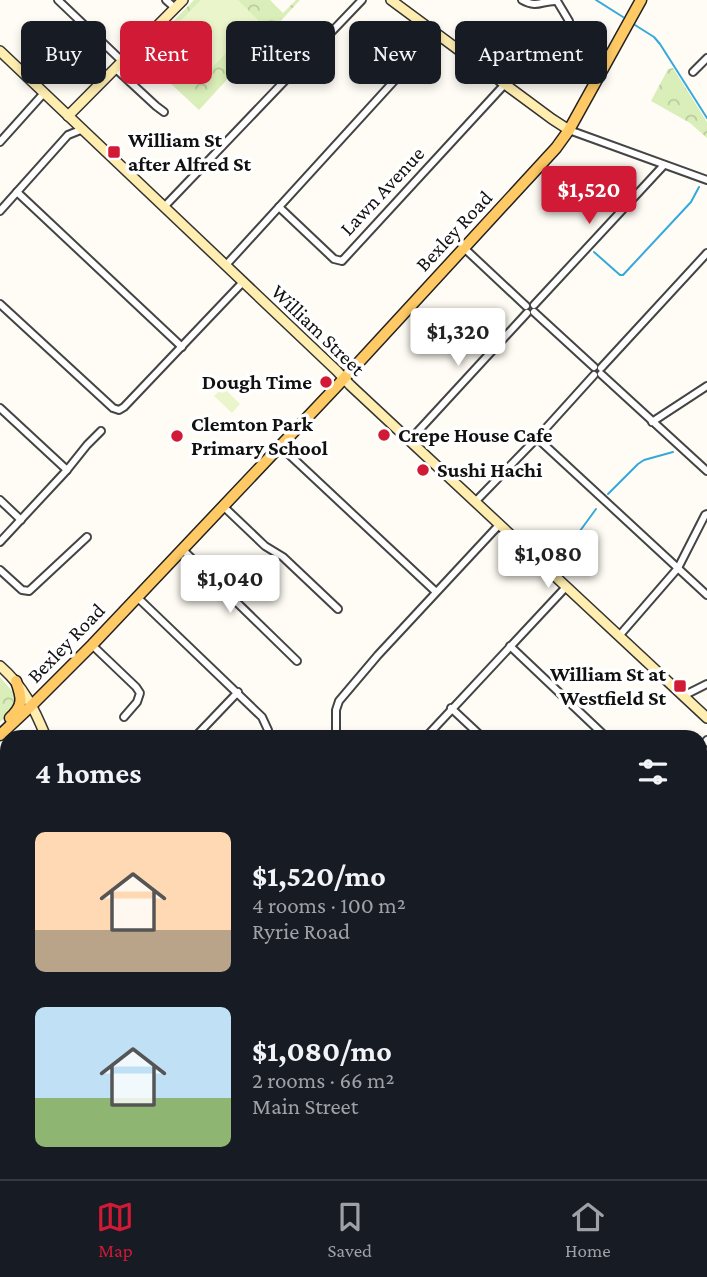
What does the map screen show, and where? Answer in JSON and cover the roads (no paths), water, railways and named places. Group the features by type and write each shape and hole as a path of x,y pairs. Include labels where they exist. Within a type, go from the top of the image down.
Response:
{"main road":[{"path":"68,116 183,0"},
{"path":"391,0 405,4 423,21"},
{"name":"Bexley Road","path":"4,730 92,645 344,379 556,148 569,130 641,0"},
{"name":"William Street","path":"0,51 409,441 707,719"},
{"path":"505,84 569,130"},
{"path":"0,666 16,681 32,705 43,730"},
{"path":"1,730 20,706 16,681"}],"street":[{"path":"58,0 163,112"},
{"path":"166,0 174,8"},
{"path":"164,207 362,0"},
{"path":"522,0 531,5 557,1 569,21"},
{"path":"693,72 707,58"},
{"path":"226,265 391,84"},
{"name":"Lawn Avenue","path":"279,207 334,259 342,261 505,84"},
{"path":"0,142 44,93"},
{"path":"0,211 68,135 83,129"},
{"path":"569,130 707,180"},
{"path":"409,441 664,165"},
{"path":"17,192 182,347"},
{"path":"464,248 707,471"},
{"path":"475,502 707,253"},
{"path":"0,304 113,408 119,410 243,282"},
{"path":"652,422 707,386"},
{"path":"0,408 67,470"},
{"path":"0,542 101,431"},
{"path":"537,438 707,595"},
{"path":"280,446 436,592"},
{"path":"0,500 21,520"},
{"path":"223,506 265,546 284,557 338,609"},
{"path":"619,636 678,568 707,514"},
{"path":"336,730 339,701 377,654 499,525"},
{"path":"0,570 22,590 29,590 87,537"},
{"path":"182,549 297,661"},
{"path":"432,730 566,587"},
{"path":"136,597 238,692 265,721 268,730"},
{"path":"92,645 140,693 137,702 124,717"},
{"path":"510,646 599,730"},
{"path":"683,696 707,684"},
{"path":"202,730 238,692"},
{"path":"452,709 474,730"}],"waterway":[{"path":"596,0 623,17"},
{"path":"635,25 660,44 707,118"},
{"path":"594,252 623,275 691,202 699,187"},
{"path":"608,494 644,460 673,452"},
{"path":"558,561 596,509"}],"place":[{"name":"William St after Alfred St","path":"114,152"},
{"name":"Dough Time","path":"326,382"},
{"name":"Crepe House Cafe","path":"384,435"},
{"name":"Clemton Park Primary School","path":"177,436"},
{"name":"Sushi Hachi","path":"423,470"},
{"name":"William St at Westfield St","path":"680,686"}]}
